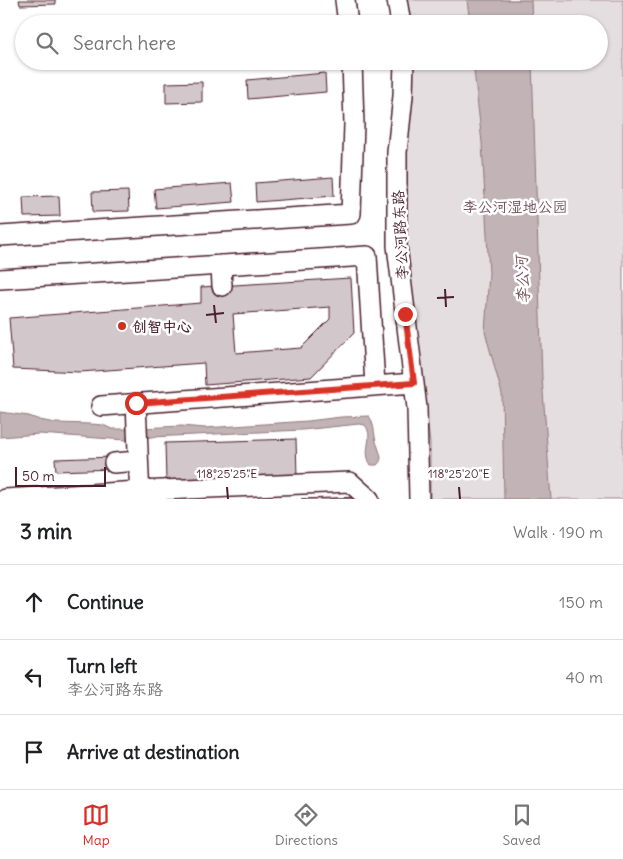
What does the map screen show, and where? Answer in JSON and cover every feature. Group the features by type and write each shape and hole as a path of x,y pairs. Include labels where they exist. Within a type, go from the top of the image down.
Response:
{"street":[{"path":"345,0 347,15"},
{"path":"397,0 400,15"},
{"path":"0,236 351,214 354,124 352,70"},
{"name":"李公河路东路","path":"404,70 397,152 397,246 417,408 419,499"},
{"path":"0,279 367,256 375,386"},
{"path":"222,266 222,286"},
{"path":"100,406 414,383"},
{"path":"136,403 139,495"},
{"path":"114,463 138,462"},
{"path":"5,499 139,495 350,482 369,499"}],"green space":[{"name":"李公河湿地公园","path":"407,0 623,0 623,499 430,499 430,443 407,247 405,188 413,70 608,70 608,15 409,15"}],"water":[{"path":"467,0 531,0 532,15 469,15"},
{"name":"李公河","path":"474,70 532,70 542,378 551,499 504,499 502,394 485,332 489,273 482,143"},
{"path":"0,412 29,416 55,423 103,425 112,429 181,426 205,428 369,416 373,424 381,458 377,465 371,465 367,454 368,430 365,425 359,424 302,430 151,437 126,440 39,434 0,437"}],"building":[{"path":"19,0 55,0 56,4 20,5"},
{"path":"325,73 326,92 248,99 247,80"},
{"path":"202,82 202,102 166,103 166,83"},
{"path":"333,177 334,196 256,202 255,183"},
{"path":"232,183 234,202 156,208 154,189"},
{"path":"128,191 129,211 93,212 92,192"},
{"path":"59,196 60,216 24,217 23,197"},
{"name":"创智中心","path":"351,278 354,333 311,377 205,385 204,363 80,372 13,369 9,318 201,303 201,287","holes":["330,307 330,319 301,348 236,353 233,314"]},
{"path":"296,439 297,477 166,481 165,443"},
{"path":"114,457 114,469 56,471 55,459"},
{"path":"361,497 361,499 301,499"}],"place":[{"name":"创智中心","path":"122,326"}],"route":[{"path":"136,403 414,383 405,314"}]}
